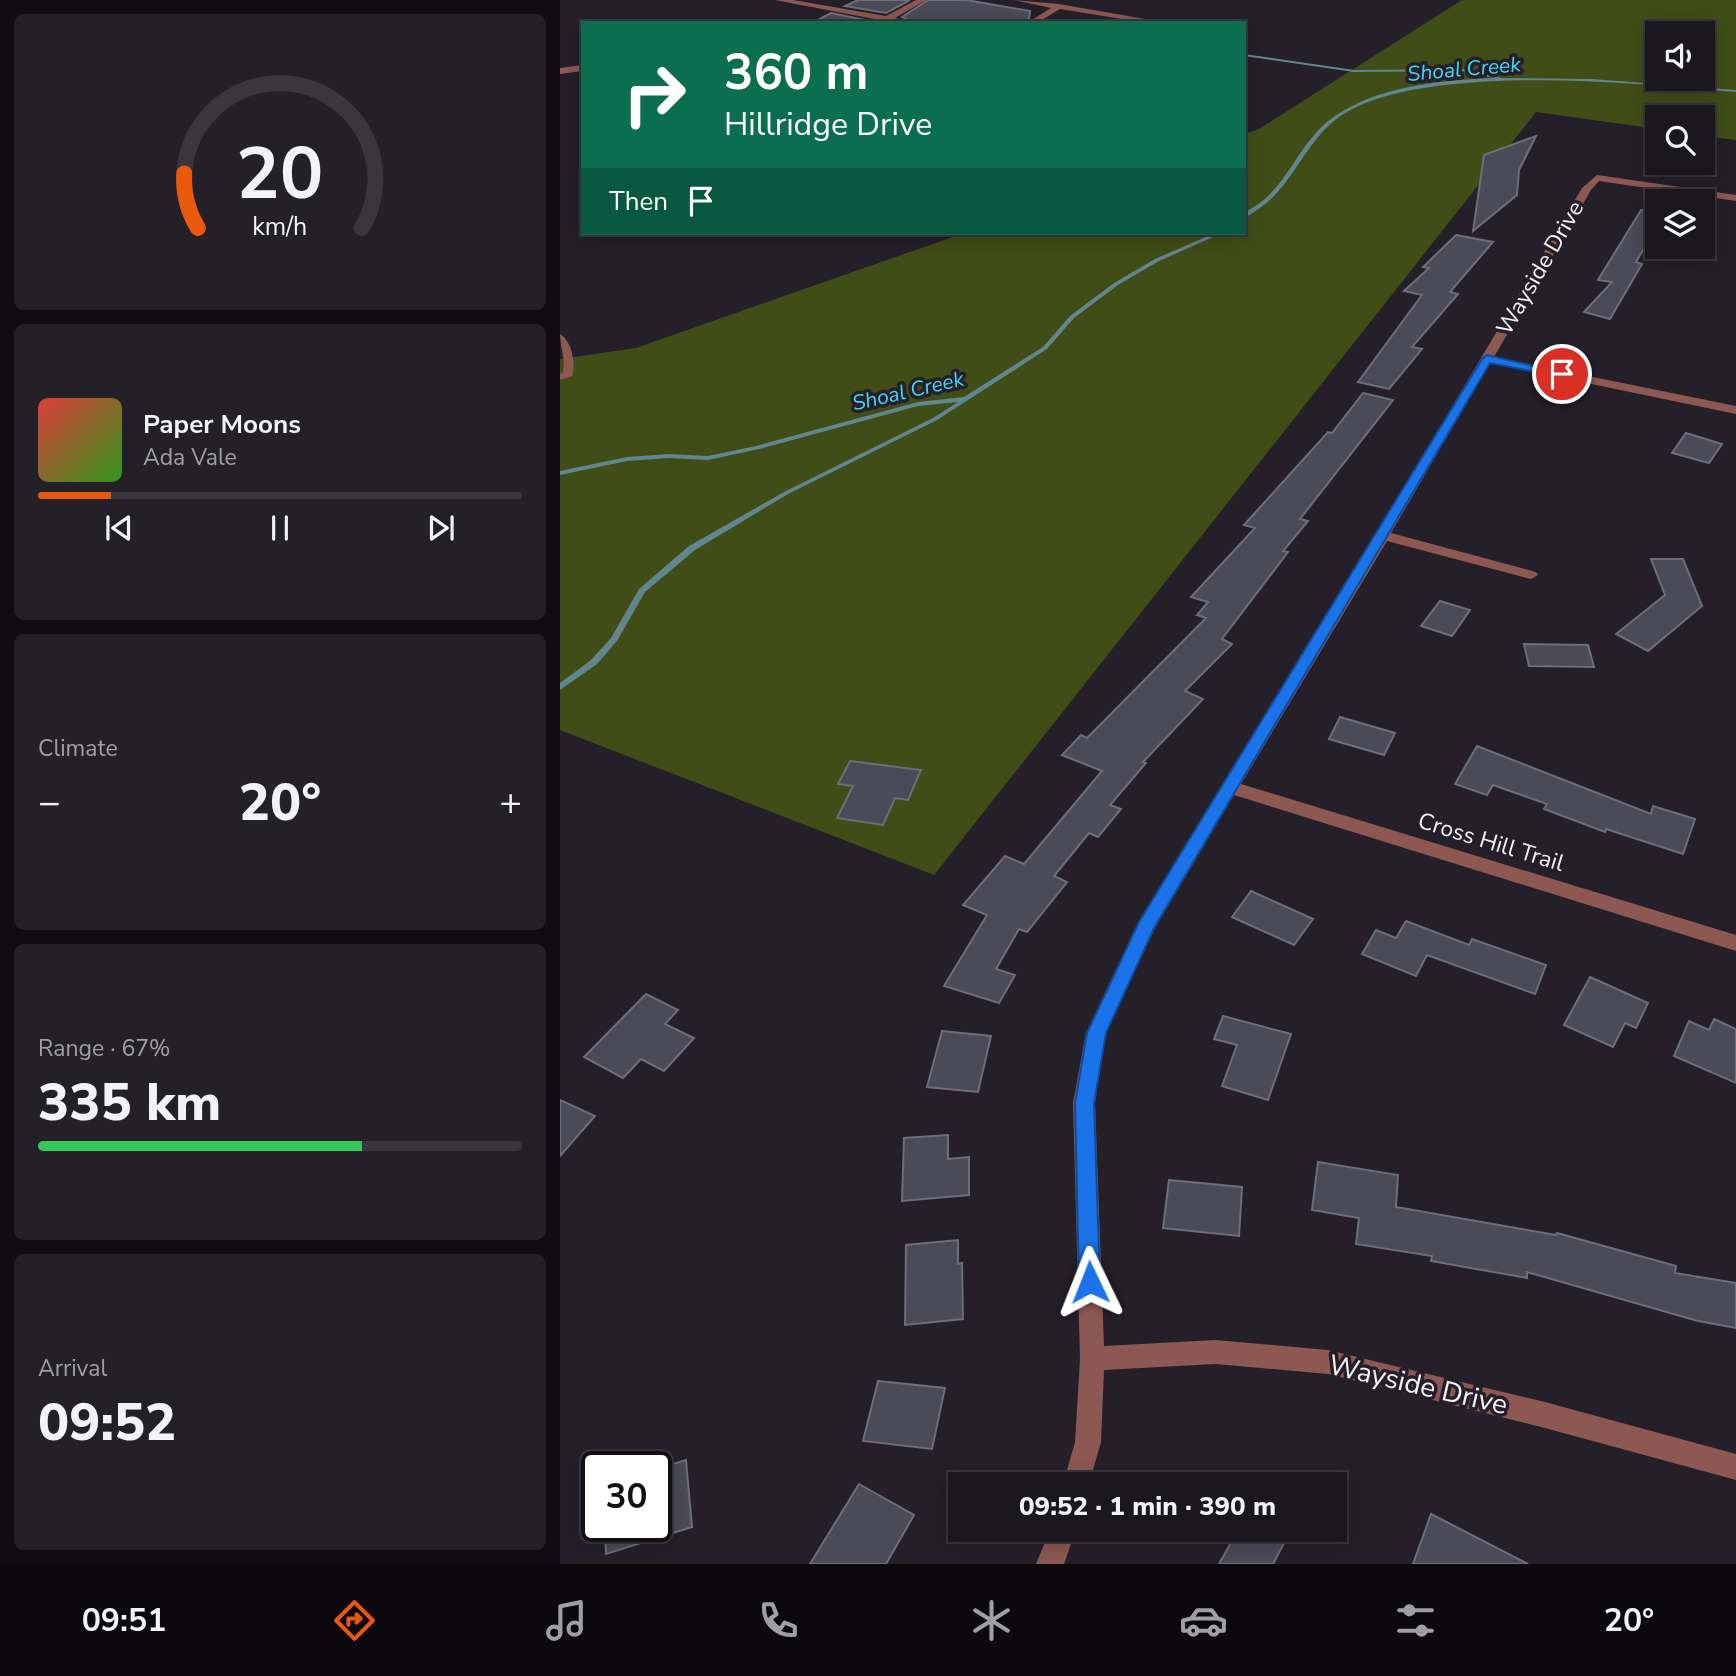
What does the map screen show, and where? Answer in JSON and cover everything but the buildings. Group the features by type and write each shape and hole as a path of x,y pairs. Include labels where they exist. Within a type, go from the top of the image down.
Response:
{"street":[{"path":"779,0 898,21"},
{"path":"887,19 922,0"},
{"path":"1018,0 1152,21"},
{"path":"1034,21 1059,6"},
{"path":"560,71 581,68"},
{"name":"Wayside Drive","path":"1079,1472 1088,1442 1092,1359 1084,1103 1097,1033 1146,926 1383,536 1587,188 1597,178 1736,198"},
{"path":"1487,359 1736,410"},
{"path":"1383,536 1531,575"},
{"name":"Cross Hill Trail","path":"1232,788 1736,943"},
{"name":"Wayside Drive","path":"1092,1359 1215,1352 1328,1362 1545,1415 1736,1467"},
{"path":"1050,1564 1058,1542"}],"lane":[{"path":"560,337 570,363 568,374 560,377"}],"green space":[{"path":"1462,0 1736,0 1736,140 1715,137 1715,105 1645,105 1645,127 1536,112 934,875 560,730 560,359 636,348 958,235 1246,235 1246,133 1259,129"}],"waterway":[{"path":"1246,55 1354,71 1463,70 1499,78"},
{"name":"Shoal Creek","path":"1246,215 1274,193 1314,137 1334,118 1346,110 1384,95 1430,85 1536,79 1645,83 1736,91"},
{"path":"560,687 594,662 614,639 642,591 692,548 786,493 935,419 1045,348 1072,317 1116,284 1157,260 1214,235"},
{"name":"Shoal Creek","path":"560,473 627,459 669,456 708,458 757,448 918,404 964,399"}],"route":[{"path":"1090,1282 1084,1103 1097,1033 1146,926 1487,359 1562,374"}]}
